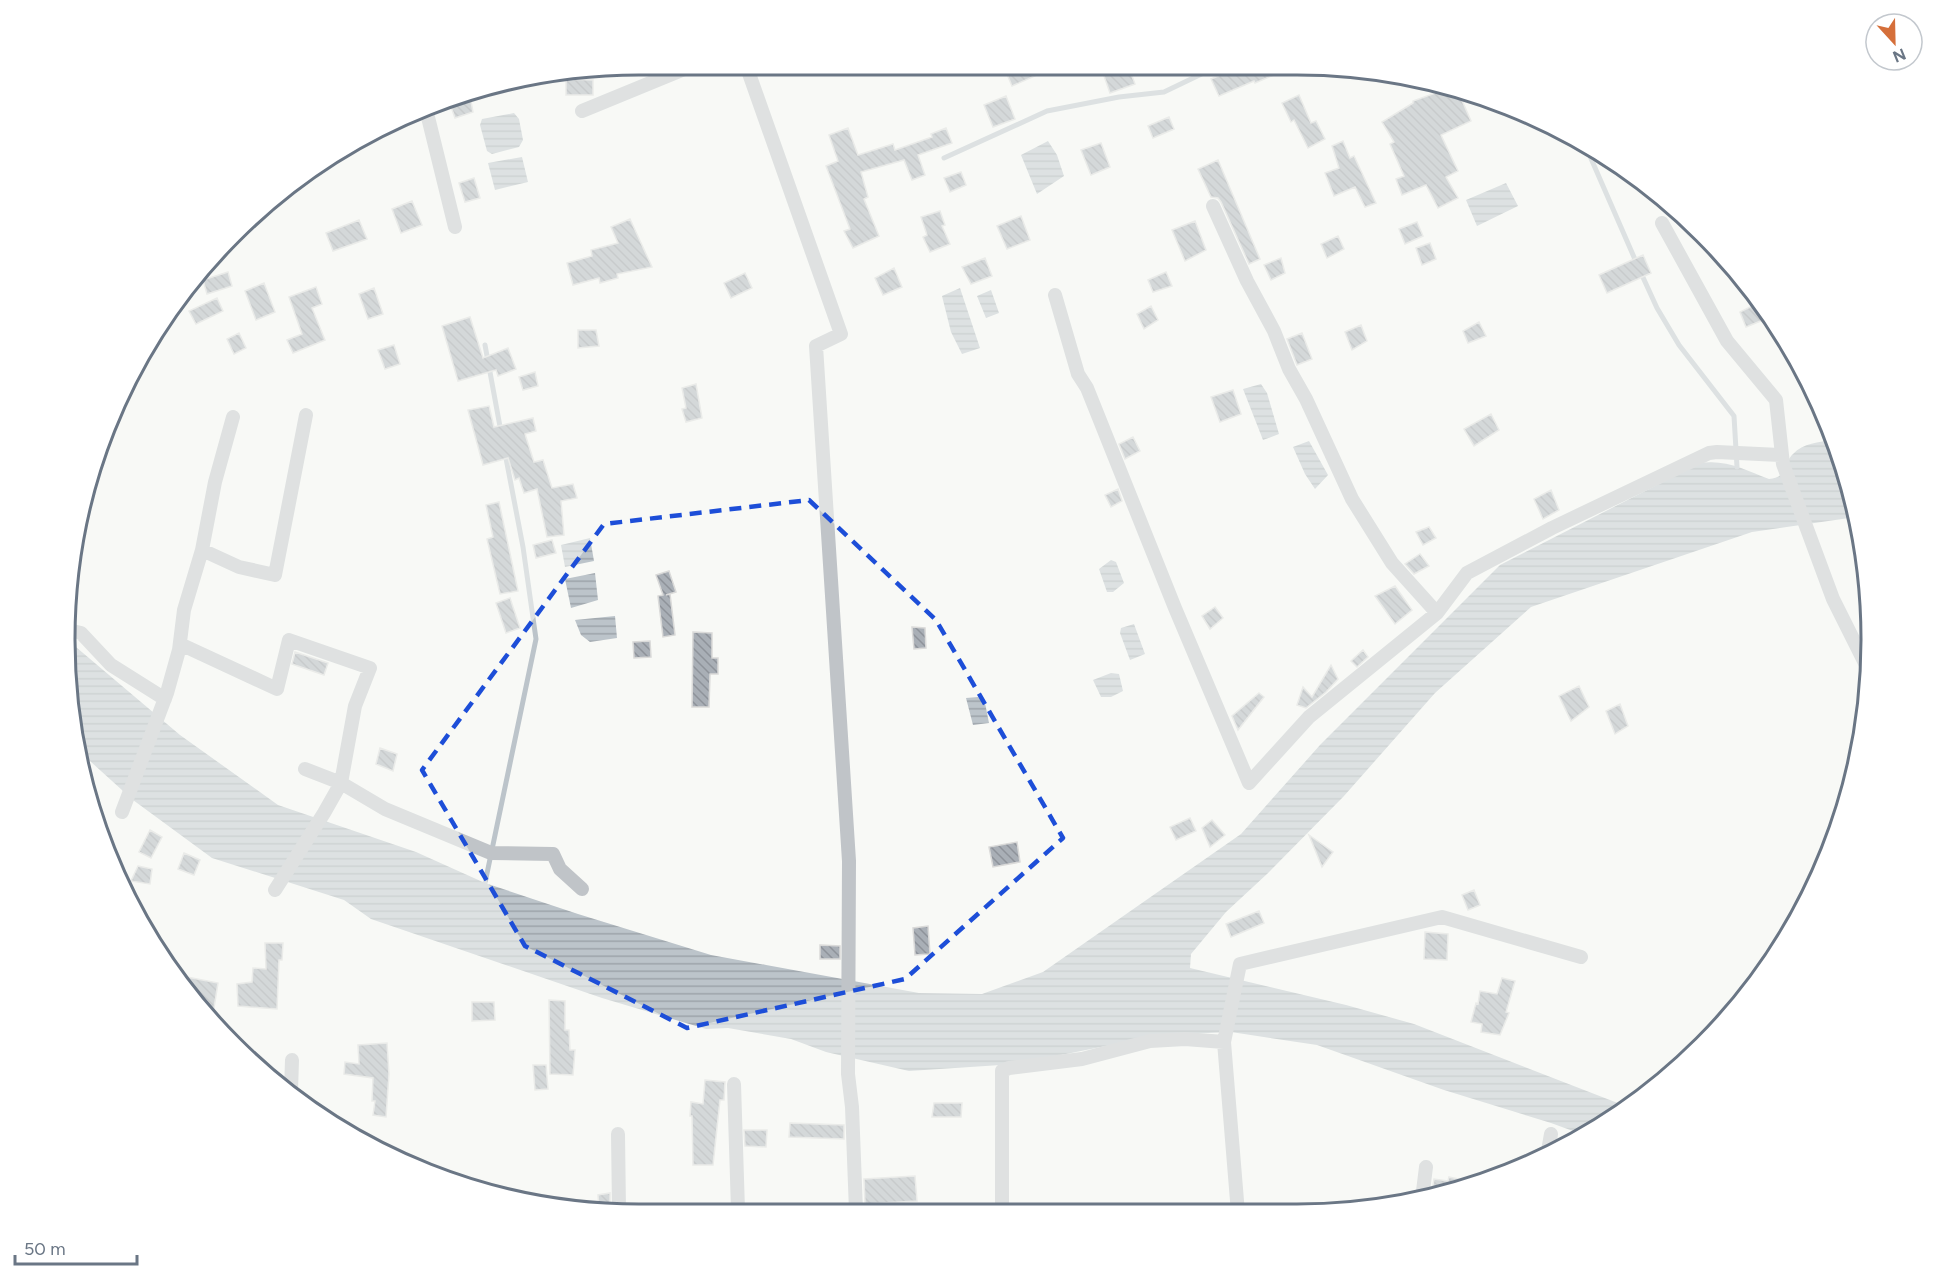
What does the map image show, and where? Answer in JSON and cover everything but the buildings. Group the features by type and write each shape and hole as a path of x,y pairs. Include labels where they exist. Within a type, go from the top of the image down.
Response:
{"street":[{"path":"582,111 670,75"},
{"path":"750,75 841,334 816,346 849,861 848,1074 852,1107 856,1204"},
{"path":"428,116 455,227"},
{"path":"1213,206 1246,281 1274,331 1289,369 1306,399 1353,499 1392,563 1437,613"},
{"path":"1662,223 1727,341 1776,400 1782,460 1833,598 1861,654"},
{"path":"1055,295 1078,374 1087,388 1175,608 1249,783 1310,717 1437,613 1467,573 1552,528 1709,453 1765,454 1782,460"},
{"path":"202,550 238,567 275,575 306,415"},
{"path":"124,808 164,705 180,644 184,610 202,550 215,482 233,417"},
{"path":"75,632 81,633 111,665 164,705"},
{"path":"180,644 277,689 289,640 370,668 355,706 340,783 324,813 277,887"},
{"path":"305,769 340,783 386,809 491,853 553,854 561,869 582,889"},
{"path":"1237,1204 1225,1039 1240,964 1442,917 1581,957"},
{"path":"1002,1204 1002,1071 1009,1068 1082,1059 1150,1041 1225,1039"},
{"path":"291,1083 292,1060"},
{"path":"734,1084 738,1204"},
{"path":"618,1134 619,1203"},
{"path":"1549,1144 1551,1134"},
{"path":"1423,1189 1426,1167"}],"highlighted area":[{"path":"809,500 936,620 1063,838 905,979 687,1028 525,946 422,770 604,524"}],"shaded area":[{"path":"514,113 519,119 523,140 519,147 492,154 487,151 480,125 482,119"},
{"path":"1048,141 1057,155 1064,176 1037,194 1021,155"},
{"path":"522,157 528,182 495,190 488,163"},
{"path":"1506,183 1518,206 1477,226 1466,200"},
{"path":"960,288 980,348 962,354 951,332 942,296"},
{"path":"991,290 999,313 986,318 977,296"},
{"path":"1261,384 1267,393 1279,434 1263,440 1243,389"},
{"path":"1309,441 1328,475 1315,489 1305,474 1293,447"},
{"path":"1825,441 1848,518 1752,532 1531,607 1435,693 1344,796 1226,912 1191,954 1190,968 1346,1005 1414,1024 1618,1103 1573,1131 1444,1090 1317,1045 1231,1032 1184,1034 1131,1041 1016,1064 909,1071 826,1052 791,1039 728,1028 706,1029 602,998 371,919 344,900 212,858 133,800 88,759 86,750 76,676 75,646 180,735 278,805 416,852 485,883 711,955 919,993 982,994 1043,972 1241,834 1320,745 1500,565 1700,463 1727,464 1769,479 1781,475 1797,450"},
{"path":"590,538 594,561 565,567 561,545"},
{"path":"1111,560 1116,562 1124,583 1113,592 1107,592 1099,569"},
{"path":"595,573 598,600 571,608 565,579"},
{"path":"615,616 617,638 590,642 581,635 575,620"},
{"path":"1134,624 1145,654 1130,660 1120,633 1121,628"},
{"path":"1111,673 1119,674 1123,691 1111,697 1101,697 1093,680"},
{"path":"978,697 985,703 989,723 973,725 966,698"}],"waterway":[{"path":"944,158 1047,111 1119,97 1164,92 1199,75"},
{"path":"1591,158 1637,264"},
{"path":"1641,273 1657,308 1679,345 1734,416 1737,467"},
{"path":"485,345 501,432"},
{"path":"485,883 536,639 523,547 505,453"}]}
